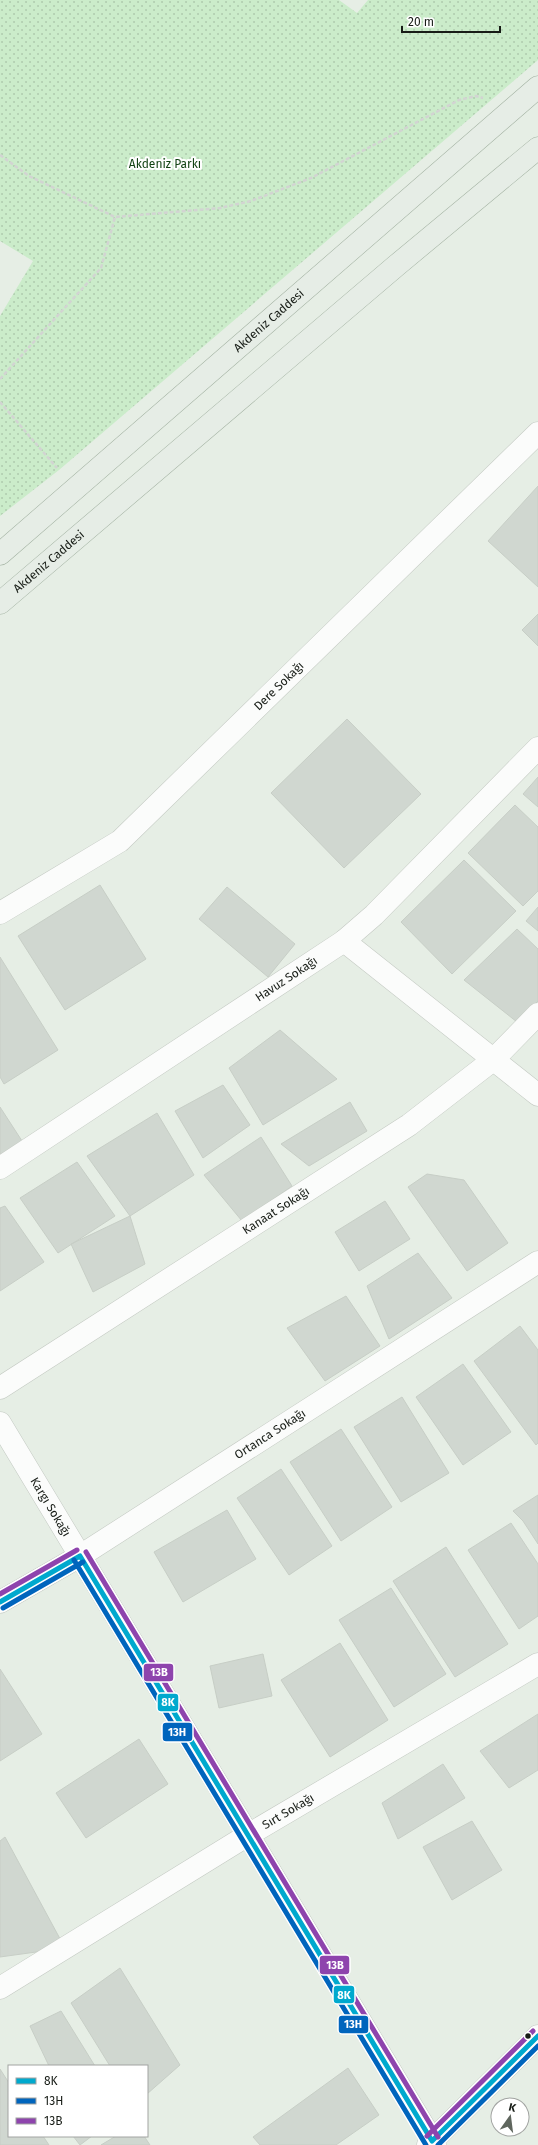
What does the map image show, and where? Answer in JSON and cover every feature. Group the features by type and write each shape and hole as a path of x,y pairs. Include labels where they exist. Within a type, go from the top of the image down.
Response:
{"main road":[{"name":"Akdeniz Caddesi","path":"0,554 538,87"},
{"name":"Akdeniz Caddesi","path":"0,604 397,265 538,148"}],"street":[{"name":"Dere Sokağı","path":"0,913 120,841 538,433"},
{"name":"Havuz Sokağı","path":"0,1168 344,941 374,915 538,748"},
{"path":"344,941 538,1095"},
{"name":"Kanaat Sokağı","path":"0,1388 409,1125 493,1060 538,1014"},
{"name":"Ortanca Sokağı","path":"0,1602 80,1556 538,1262"},
{"name":"Kargı Sokağı","path":"0,1423 248,1835 430,2144"},
{"name":"Sırt Sokağı","path":"0,1988 248,1835 538,1664"},
{"path":"430,2144 538,2036"}],"path":[{"path":"0,155 29,176 115,216 213,208 251,201 311,178 458,100 476,96 516,106"},
{"path":"0,379 101,268 115,216"},
{"path":"0,402 75,489"}],"green space":[{"name":"Akdeniz Parkı","path":"0,0 339,0 357,13 368,0 538,0 538,60 59,470 0,516 0,316 33,261 0,241"}],"building":[{"path":"538,486 538,587 488,541"},
{"path":"538,614 538,646 522,630"},
{"path":"347,719 421,794 344,868 271,793"},
{"path":"538,777 538,807 523,794"},
{"path":"515,805 538,827 538,891 523,906 468,853"},
{"path":"464,860 516,911 452,974 401,922"},
{"path":"100,885 146,959 65,1010 18,936"},
{"path":"227,887 295,944 268,977 199,919"},
{"path":"538,907 538,931 526,921"},
{"path":"517,929 538,949 538,1001 517,1022 464,980"},
{"path":"0,957 58,1050 4,1084 0,1077"},
{"path":"280,1030 337,1079 263,1125 229,1068"},
{"path":"223,1085 250,1125 203,1158 175,1111"},
{"path":"350,1102 367,1131 309,1166 281,1144"},
{"path":"0,1107 24,1144 0,1159"},
{"path":"157,1113 194,1175 130,1216 87,1156"},
{"path":"261,1137 292,1186 242,1221 204,1175"},
{"path":"77,1162 115,1216 58,1253 20,1198"},
{"path":"427,1174 464,1180 508,1243 467,1271 408,1187"},
{"path":"385,1201 410,1239 359,1271 335,1232"},
{"path":"5,1206 44,1262 0,1291 0,1208"},
{"path":"130,1216 145,1264 93,1292 71,1244"},
{"path":"418,1253 452,1298 389,1339 367,1286"},
{"path":"346,1296 380,1346 325,1381 287,1328"},
{"path":"520,1326 538,1350 538,1443 536,1445 474,1361"},
{"path":"463,1364 511,1432 463,1465 416,1397"},
{"path":"402,1397 449,1473 401,1502 354,1427"},
{"path":"341,1429 392,1507 341,1541 290,1462"},
{"path":"281,1469 332,1546 289,1575 237,1498"},
{"path":"538,1495 538,1544 523,1521 513,1511"},
{"path":"227,1510 256,1559 183,1602 154,1552"},
{"path":"511,1523 538,1564 538,1616 519,1629 468,1550"},
{"path":"446,1547 508,1644 455,1677 393,1581"},
{"path":"391,1588 446,1674 394,1707 339,1620"},
{"path":"340,1643 388,1720 330,1757 281,1680"},
{"path":"263,1654 272,1696 219,1708 210,1666"},
{"path":"0,1669 42,1734 0,1761"},
{"path":"538,1714 538,1770 509,1788 480,1751"},
{"path":"139,1739 168,1784 86,1838 56,1793"},
{"path":"443,1764 465,1798 398,1839 382,1803"},
{"path":"472,1821 502,1870 452,1900 423,1847"},
{"path":"5,1837 65,1948 0,1957 0,1841"},
{"path":"120,1968 180,2065 148,2093 148,2065 109,2065 71,2003"},
{"path":"61,2011 94,2065 49,2065 30,2026"},
{"path":"348,2068 379,2115 336,2145 260,2145 253,2137"},
{"path":"0,2069 8,2081 8,2137 44,2137 49,2145 0,2145"},
{"path":"74,2137 91,2137 80,2145"},
{"path":"114,2137 145,2137 150,2145 101,2145"}],"transit line":[{"name":"13B","path":"0,1594 77,1550"},
{"name":"13B","path":"86,1552 438,2137"},
{"name":"8K","path":"80,1556 432,2141"},
{"name":"8K","path":"0,1602 80,1556"},
{"name":"13H","path":"74,1560 426,2145"},
{"name":"13H","path":"3,1608 83,1562"},
{"name":"13B","path":"427,2136 533,2031"},
{"name":"8K","path":"432,2141 538,2036"},
{"name":"13H","path":"438,2145 538,2046"}]}
